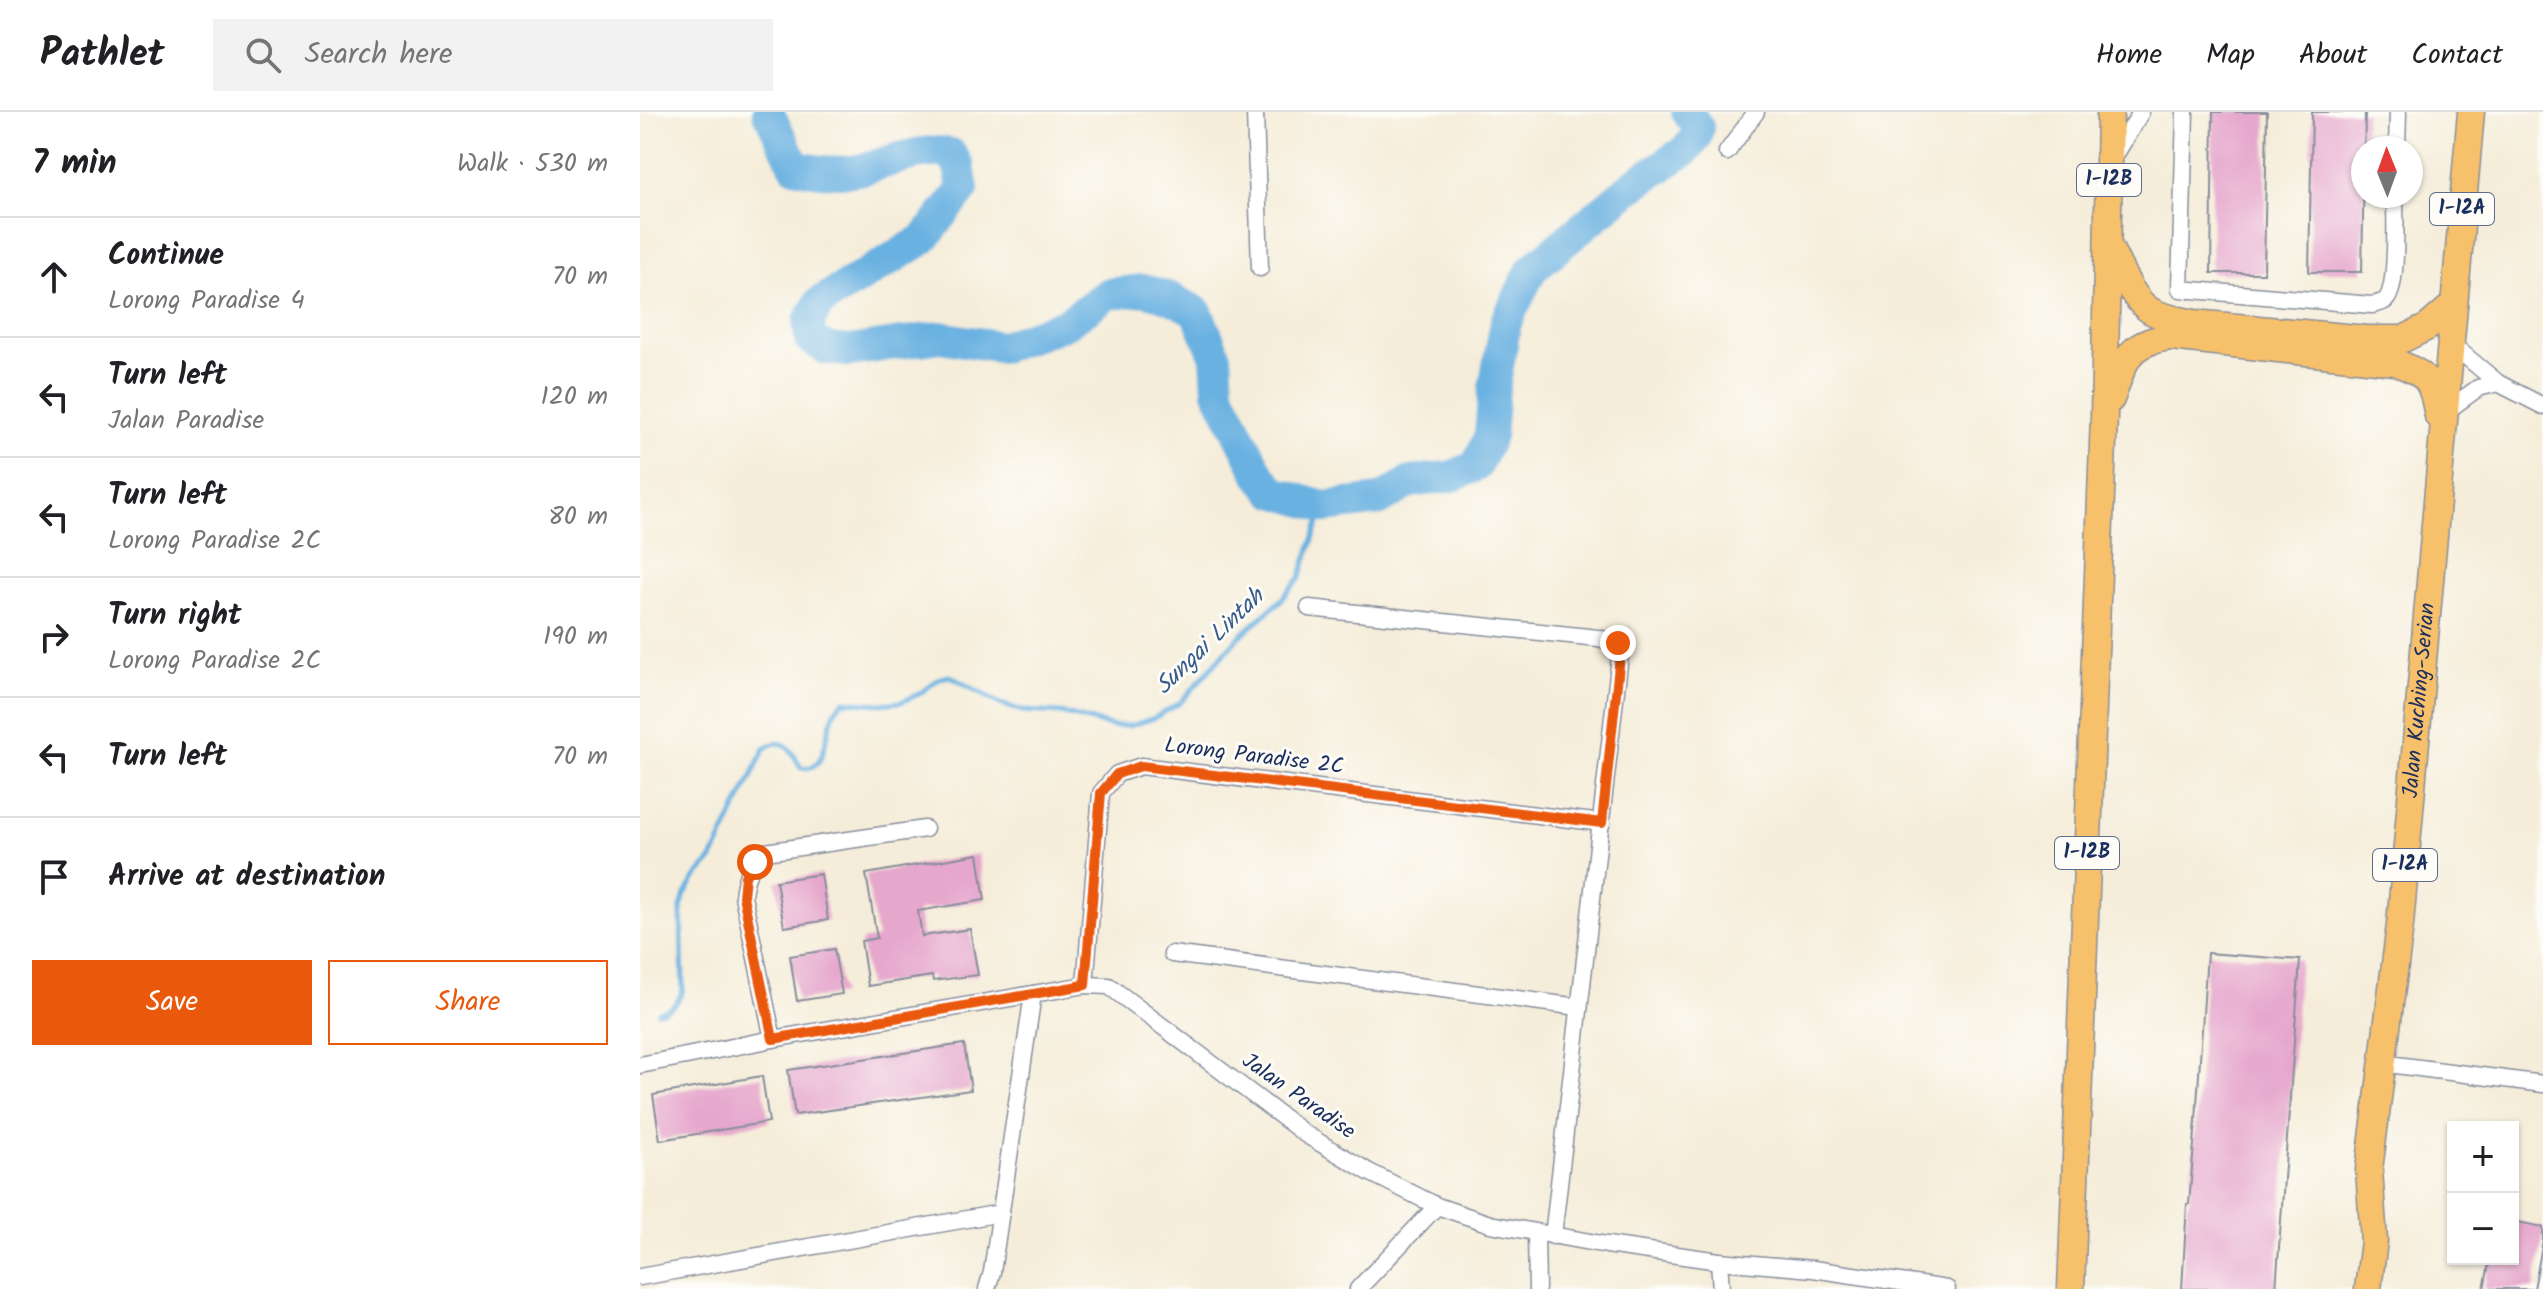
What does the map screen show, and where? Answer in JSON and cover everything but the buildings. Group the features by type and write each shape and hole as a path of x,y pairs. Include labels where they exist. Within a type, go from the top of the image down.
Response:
{"highway":[{"name":"1-12B","path":"2071,1289 2104,416 2110,112"},
{"name":"Jalan Kuching-Serian","path":"2368,1289 2374,1241 2369,1170 2400,925 2471,112"},
{"path":"2109,247 2134,292 2148,310 2181,320 2367,339 2403,339 2428,327 2452,306"},
{"path":"2104,416 2126,361 2138,346 2171,337 2395,362 2421,372 2433,388 2443,440"}],"street":[{"path":"1255,112 1260,268"},
{"path":"1727,152 1756,112"},
{"path":"2109,167 2141,112"},
{"path":"2181,320 2185,112"},
{"path":"2397,136 2398,112"},
{"path":"2458,248 2456,161 2460,112"},
{"path":"2180,289 2372,305 2384,302 2393,283 2395,208"},
{"path":"2450,343 2498,383 2543,406"},
{"path":"2445,412 2478,388 2498,383"},
{"path":"1309,608 1598,638 1618,643 1620,656 1602,823 1553,1236"},
{"name":"Lorong Paradise 2C","path":"1085,985 1101,793 1117,774 1141,766 1602,823"},
{"path":"773,1039 743,896 745,876 755,862 765,852 925,829"},
{"path":"1172,954 1579,1007"},
{"name":"Jalan Paradise","path":"640,1065 1085,985 1109,986 1305,1134 1369,1172 1437,1206 1490,1224 1553,1236 1719,1261 1813,1269 1905,1286 1947,1289"},
{"path":"987,1289 1033,994"},
{"path":"2381,1063 2543,1084"},
{"path":"1358,1289 1437,1206"},
{"path":"640,1277 1001,1213"},
{"path":"1536,1233 1537,1289"},
{"path":"1719,1261 1721,1289"}],"waterway":[{"path":"768,112 795,166 850,171 916,154 940,152 951,154 959,167 963,189 924,239 820,302 809,321 810,339 827,349 850,351 940,337 1002,347 1065,324 1108,294 1144,290 1171,298 1197,312 1216,357 1218,391 1259,474 1274,492 1324,507 1380,500 1410,482 1453,476 1476,466 1490,436 1494,388 1506,322 1532,269 1633,185 1685,151 1695,139 1698,127 1687,112"},
{"name":"Sungai Lintah","path":"658,1012 674,1005 683,990 681,908 685,894 712,859 765,748 783,744 801,768 811,767 823,753 832,719 844,701 901,702 919,694 940,678 950,676 1000,704 1023,711 1061,713 1111,726 1130,726 1154,718 1180,703 1238,638 1280,601 1300,578 1324,507"}],"route":[{"path":"755,862 745,876 743,896 773,1039 1085,985 1101,793 1117,774 1141,766 1602,823 1620,656 1618,643"}]}
